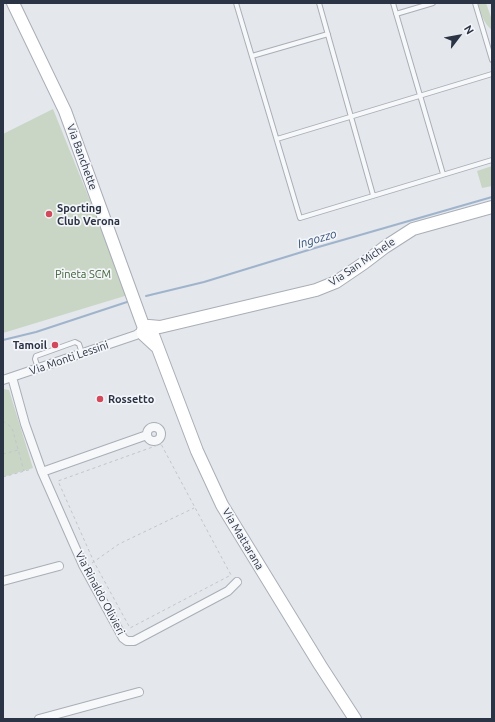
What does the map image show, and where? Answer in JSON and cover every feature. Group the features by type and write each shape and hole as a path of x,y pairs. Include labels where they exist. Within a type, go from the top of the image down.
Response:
{"street":[{"name":"Via Banchette","path":"13,3 65,111 140,315 149,333"},
{"name":"Via San Michele","path":"149,333 316,290 336,282 384,247 413,229 492,207"},
{"name":"Via Monti Lessini","path":"3,380 149,333"},
{"name":"Via Mattarana","path":"149,333 196,451 222,505 355,719"},
{"name":"Via Rinaldo Olivieri","path":"12,377 25,424 41,469 84,567 123,638 131,642 228,591 237,582"},
{"path":"41,469 147,435 151,428 157,428 161,433 159,442 151,441 147,435"},
{"path":"3,581 59,566"},
{"path":"39,719 139,692"}],"lane":[{"path":"236,3 300,218 492,160"},
{"path":"319,3 373,195"},
{"path":"393,3 443,174"},
{"path":"396,14 433,3"},
{"path":"475,3 492,60"},
{"path":"252,56 328,34"},
{"path":"277,139 492,74"},
{"path":"38,368 35,359 36,356 75,342 79,344 82,354"}],"path":[{"path":"3,420 11,427 13,431 24,471"},
{"path":"159,442 231,575 130,628 94,562 58,481 159,442"},
{"path":"3,454 19,450"},
{"path":"3,477 24,471 41,469"},
{"path":"84,567 94,562 119,544 195,508"}],"green space":[{"path":"478,3 486,3 492,20 492,30 484,21"},
{"name":"Sporting Club Verona","path":"53,109 128,295 3,333 3,134"},
{"path":"492,166 492,186 482,188 477,171"},
{"path":"3,389 9,390 33,468 3,477"}],"waterway":[{"name":"Ingozzo","path":"146,296 204,282 492,197"},
{"name":"Ingozzo","path":"3,340 36,332 130,301"}],"place":[{"name":"Sporting Club Verona","path":"49,214"},
{"name":"Tamoil","path":"55,345"},
{"name":"Rossetto","path":"100,399"}],"park label":[{"name":"Pineta SCM","path":"83,274"}]}
